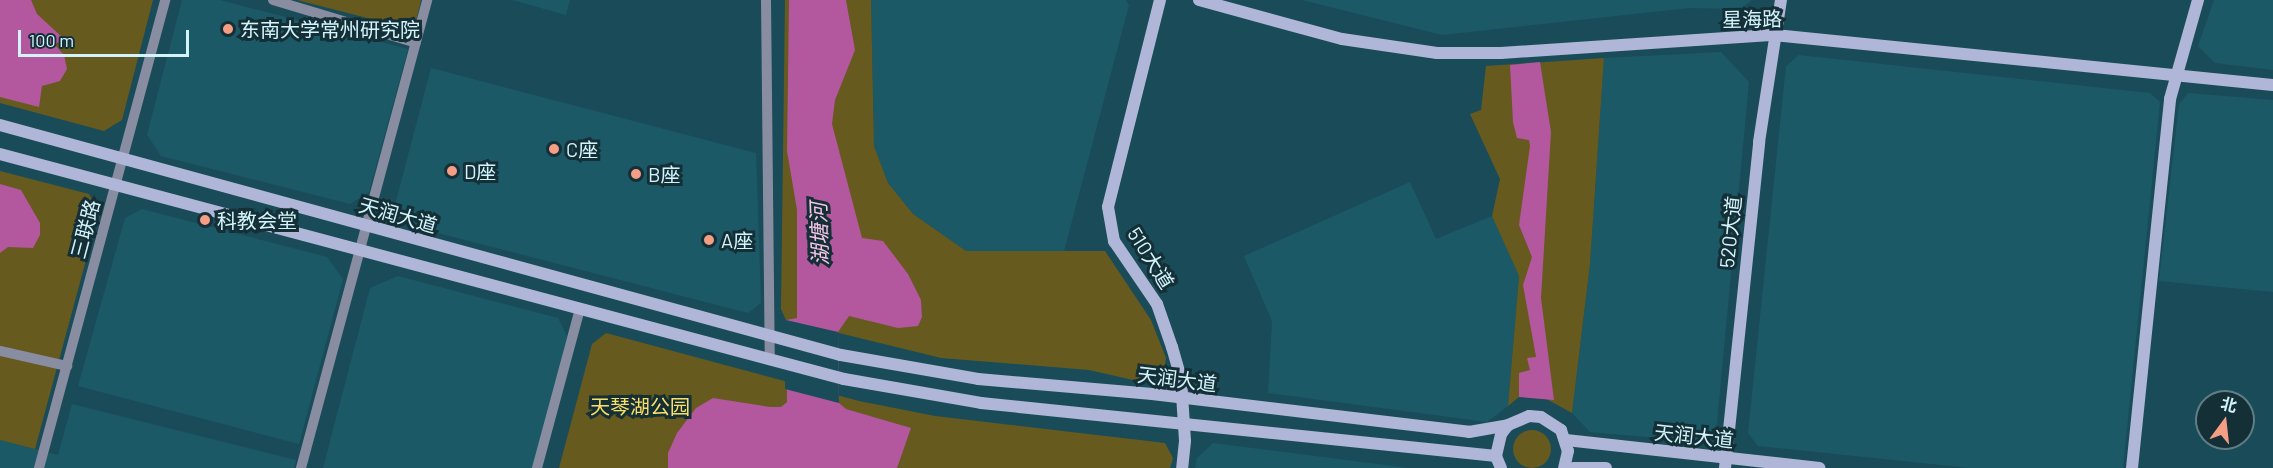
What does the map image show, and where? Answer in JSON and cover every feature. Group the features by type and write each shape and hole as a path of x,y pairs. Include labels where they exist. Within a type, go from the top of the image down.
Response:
{"street":[{"name":"三联路","path":"39,468 165,0"},
{"path":"273,0 416,43"},
{"path":"301,468 427,0"},
{"path":"766,0 772,337 770,360"},
{"name":"510大道","path":"1160,0 1108,207 1114,241 1156,304 1167,329 1181,380 1184,423 1182,468"},
{"name":"星海路","path":"1199,0 1342,39 1437,53 1501,53 1774,36 2273,85"},
{"name":"520大道","path":"1725,464 1759,142 1781,0"},
{"path":"2132,468 2175,75 2198,0"},
{"name":"天润大道","path":"0,125 786,342 841,355 978,379 1152,394 1181,401 1469,432 1508,425 1518,418 1541,417 1552,422 1566,440 1725,464 1819,468"},
{"path":"0,154 844,379 981,403 1184,423 1499,462 1501,434 1508,425"},
{"path":"537,468 580,309"},
{"path":"0,351 67,366"},
{"path":"1564,468 1568,451 1566,440"},
{"path":"1573,468 1606,468"}],"shaded area":[{"path":"182,0 220,0 408,49 369,192 350,204 161,156 147,135"},
{"path":"512,0 570,0 566,15"},
{"path":"871,0 1126,0 1129,5 1064,251 966,251 913,214 888,183 874,146"},
{"path":"1302,0 1752,0 1740,9 1689,8 1442,35"},
{"path":"2214,0 2273,0 2273,70 2215,63 2198,46"},
{"path":"1721,52 1749,82 1716,433 1706,442 1590,432 1572,413 1590,264 1604,58"},
{"path":"1799,55 2150,93 2160,102 2123,468 1970,468 1758,446 1748,433 1786,66"},
{"path":"431,68 756,153 761,303 748,313 411,226 395,205"},
{"path":"2188,93 2273,100 2273,292 2159,281 2179,104"},
{"path":"1410,182 1436,239 1492,216 1519,276 1508,406 1487,422 1268,393 1272,321 1244,256"},
{"path":"142,209 327,257 343,279 299,444 78,386 125,218"},
{"path":"398,276 558,318 567,336 532,468 323,468 370,288"},
{"path":"72,404 296,460 294,468 0,468 0,440 58,455"},
{"path":"1213,443 1409,468 1195,468 1197,458"}],"green space":[{"path":"0,0 153,0 122,120 104,131 0,103"},
{"path":"297,0 421,0 414,30"},
{"path":"785,0 871,0 874,146 888,183 913,214 966,251 1105,251 1151,320 1166,358 1164,370 1142,382 1089,370 941,358 786,320 781,309"},
{"path":"1604,58 1590,264 1572,413 1541,396 1519,397 1508,406 1519,276 1492,216 1500,179 1470,114 1481,110 1486,66"},
{"path":"0,171 89,194 99,212 35,449 0,440"},
{"name":"天琴湖公园","path":"606,333 859,401 935,416 1165,443 1173,458 1170,468 559,468 592,344"},
{"path":"1532,430 1546,435 1551,449 1546,463 1532,468 1518,463 1513,449 1518,435"}],"water":[{"path":"0,0 31,0 37,14 63,38 55,45 64,55 67,69 60,81 42,86 39,107 0,97"},
{"name":"湖塘河","path":"789,0 846,0 855,50 835,100 832,124 862,238 883,241 908,274 921,300 922,317 918,326 898,328 849,316 838,332 839,403 846,409 911,428 897,468 668,468 668,453 677,433 696,408 713,398 770,407 781,407 787,402 786,320 797,318 797,210 787,151"},
{"path":"1540,62 1551,132 1541,298 1554,400 1519,397 1519,373 1530,370 1527,358 1536,357 1523,285 1532,257 1519,225 1530,146 1529,140 1517,138 1513,122 1510,65"},
{"path":"0,184 21,190 40,223 40,235 33,248 8,247 0,253"}],"pier":[{"path":"786,320 838,332 839,403 785,389"}],"place":[{"name":"东南大学常州研究院","path":"228,29"},
{"name":"C座","path":"554,149"},
{"name":"D座","path":"452,171"},
{"name":"B座","path":"636,174"},
{"name":"科教会堂","path":"205,220"},
{"name":"A座","path":"709,240"}]}
